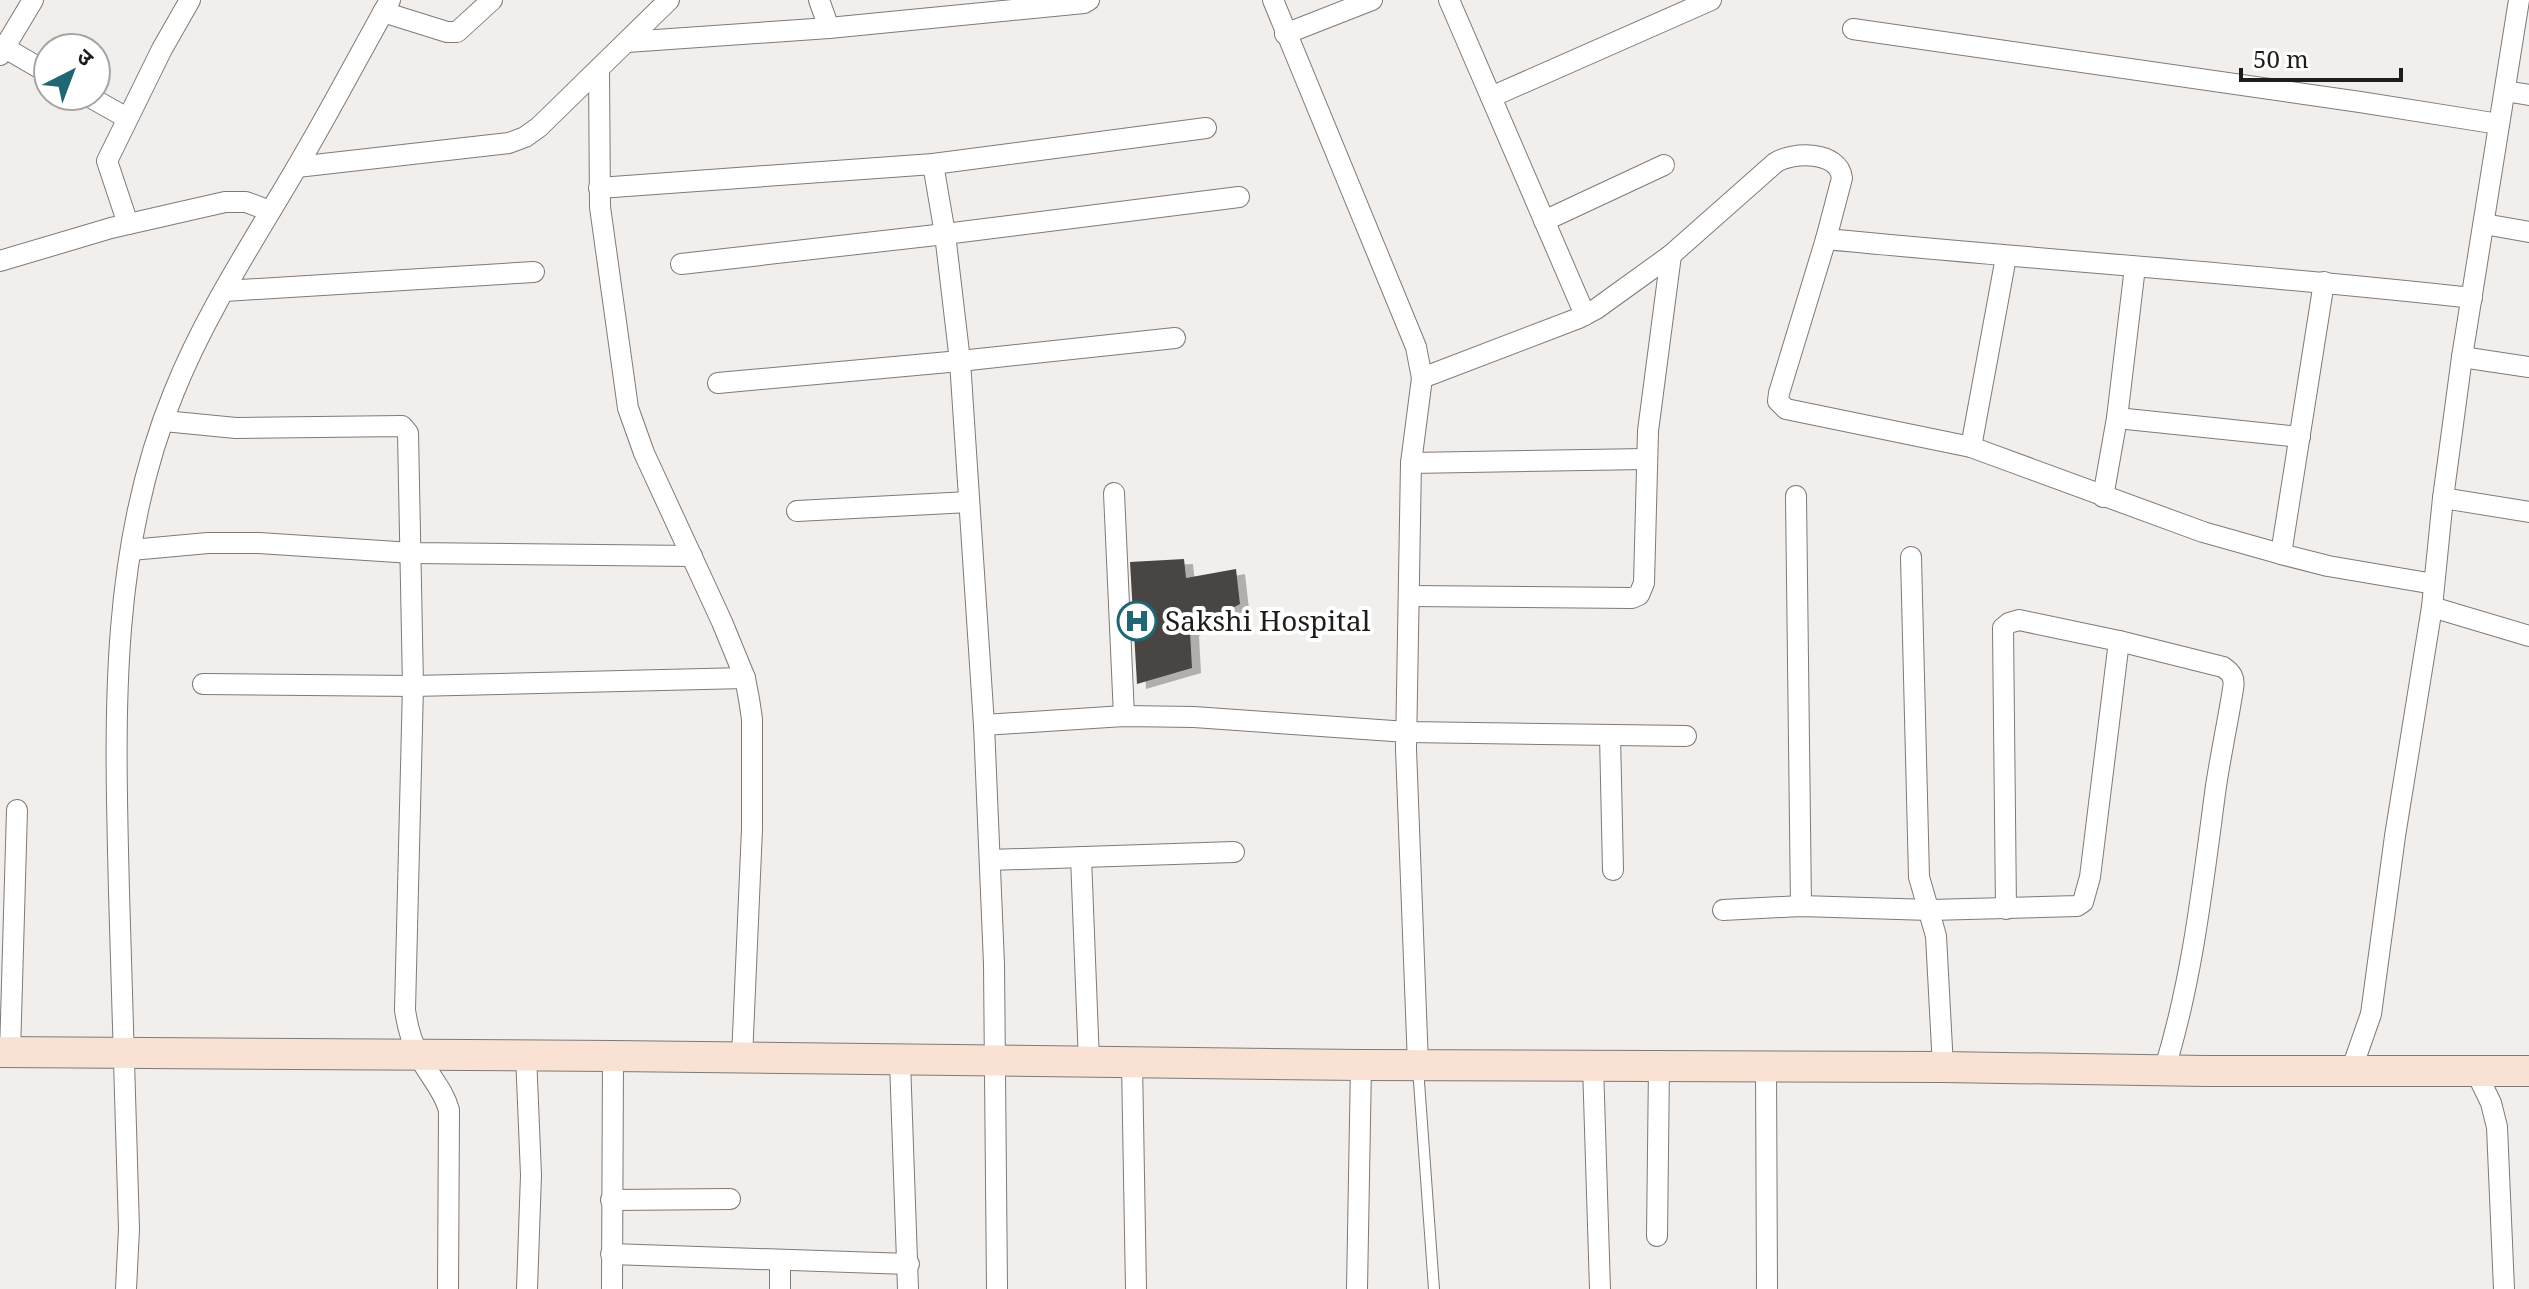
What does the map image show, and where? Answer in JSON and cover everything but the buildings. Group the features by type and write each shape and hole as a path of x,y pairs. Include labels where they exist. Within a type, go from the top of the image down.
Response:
{"main road":[{"path":"5,1052 2527,1072"}],"street":[{"path":"32,65 1,49 33,0"},
{"path":"128,224 107,161 190,0"},
{"path":"126,1289 129,1229 115,730 121,621 131,550 154,451 173,393 225,291 259,207 297,167 386,6 447,32 457,32 492,0"},
{"path":"297,167 509,143 525,137 599,70 669,0"},
{"path":"819,0 829,28"},
{"path":"627,42 829,28 973,6 1084,3 1089,0"},
{"path":"1273,0 1416,347 1422,378 1411,463 1407,732 1418,1065"},
{"path":"1285,34 1372,0"},
{"path":"1449,0 1585,315"},
{"path":"1491,97 1711,0"},
{"path":"2351,1071 2371,1014 2395,836 2432,607 2462,357 2519,0"},
{"path":"1853,29 2499,124"},
{"path":"599,70 599,188 628,408 644,453 745,678 752,719 752,829 742,1058"},
{"path":"2505,91 2529,95"},
{"path":"112,110 127,118"},
{"path":"599,188 933,164 1206,128"},
{"path":"1422,378 1585,315 1671,255 1784,157 1794,155 1826,159 1835,162 1841,169 1842,178 1779,393 1780,405 1815,416 1971,447 2203,532 2281,554 2328,566 2434,584"},
{"path":"933,164 960,361 984,725 995,1059 997,1289"},
{"path":"1544,221 1664,165"},
{"path":"681,264 1239,197"},
{"path":"0,261 128,224 225,202 259,207"},
{"path":"2484,224 2529,232"},
{"path":"1826,239 2006,257 2324,282 2472,298"},
{"path":"1410,596 1632,598 1639,595 1644,583 1646,459 1671,255"},
{"path":"1971,447 2006,257"},
{"path":"2103,497 2117,418 2135,267"},
{"path":"225,291 534,272"},
{"path":"2281,554 2324,282"},
{"path":"718,383 1175,338"},
{"path":"2462,357 2529,367"},
{"path":"2117,418 2300,437"},
{"path":"164,421 236,428 402,426 406,429 409,439 413,686 405,1010 418,1054 445,1096 449,1110 448,1289"},
{"path":"1411,463 1646,459"},
{"path":"1114,493 1124,716"},
{"path":"1796,496 1801,906"},
{"path":"2443,498 2529,512"},
{"path":"797,511 969,502"},
{"path":"131,550 208,543 259,543 412,553 692,556"},
{"path":"1911,557 1919,877 1936,936 1943,1067"},
{"path":"2432,607 2529,636"},
{"path":"2006,909 2003,628 2019,620 2119,641 2223,667 2232,673 2234,681 2193,944 2179,1020 2164,1071"},
{"path":"1723,910 1801,906 2006,909 2077,906 2083,902 2090,877 2119,641"},
{"path":"203,684 413,686 745,678"},
{"path":"984,725 1124,716 1194,717 1407,732 1686,736"},
{"path":"1610,735 1613,870"},
{"path":"5,1052 17,810"},
{"path":"990,860 1234,852"},
{"path":"1081,857 1089,1062"},
{"path":"526,1055 531,1162 527,1289"},
{"path":"612,1289 613,1056"},
{"path":"900,1061 908,1289"},
{"path":"1132,1063 1136,1289"},
{"path":"1357,1289 1361,1065"},
{"path":"1593,1065 1600,1289"},
{"path":"1657,1236 1659,1065"},
{"path":"1766,1066 1767,1289"},
{"path":"2476,1072 2491,1103 2497,1127 2504,1289"},
{"path":"611,1200 730,1199"},
{"path":"611,1254 909,1264"},
{"path":"780,1260 780,1289"}],"lane":[{"path":"1418,1065 1434,1289"}],"place":[{"name":"Sakshi Hospital","path":"1137,621"}]}
